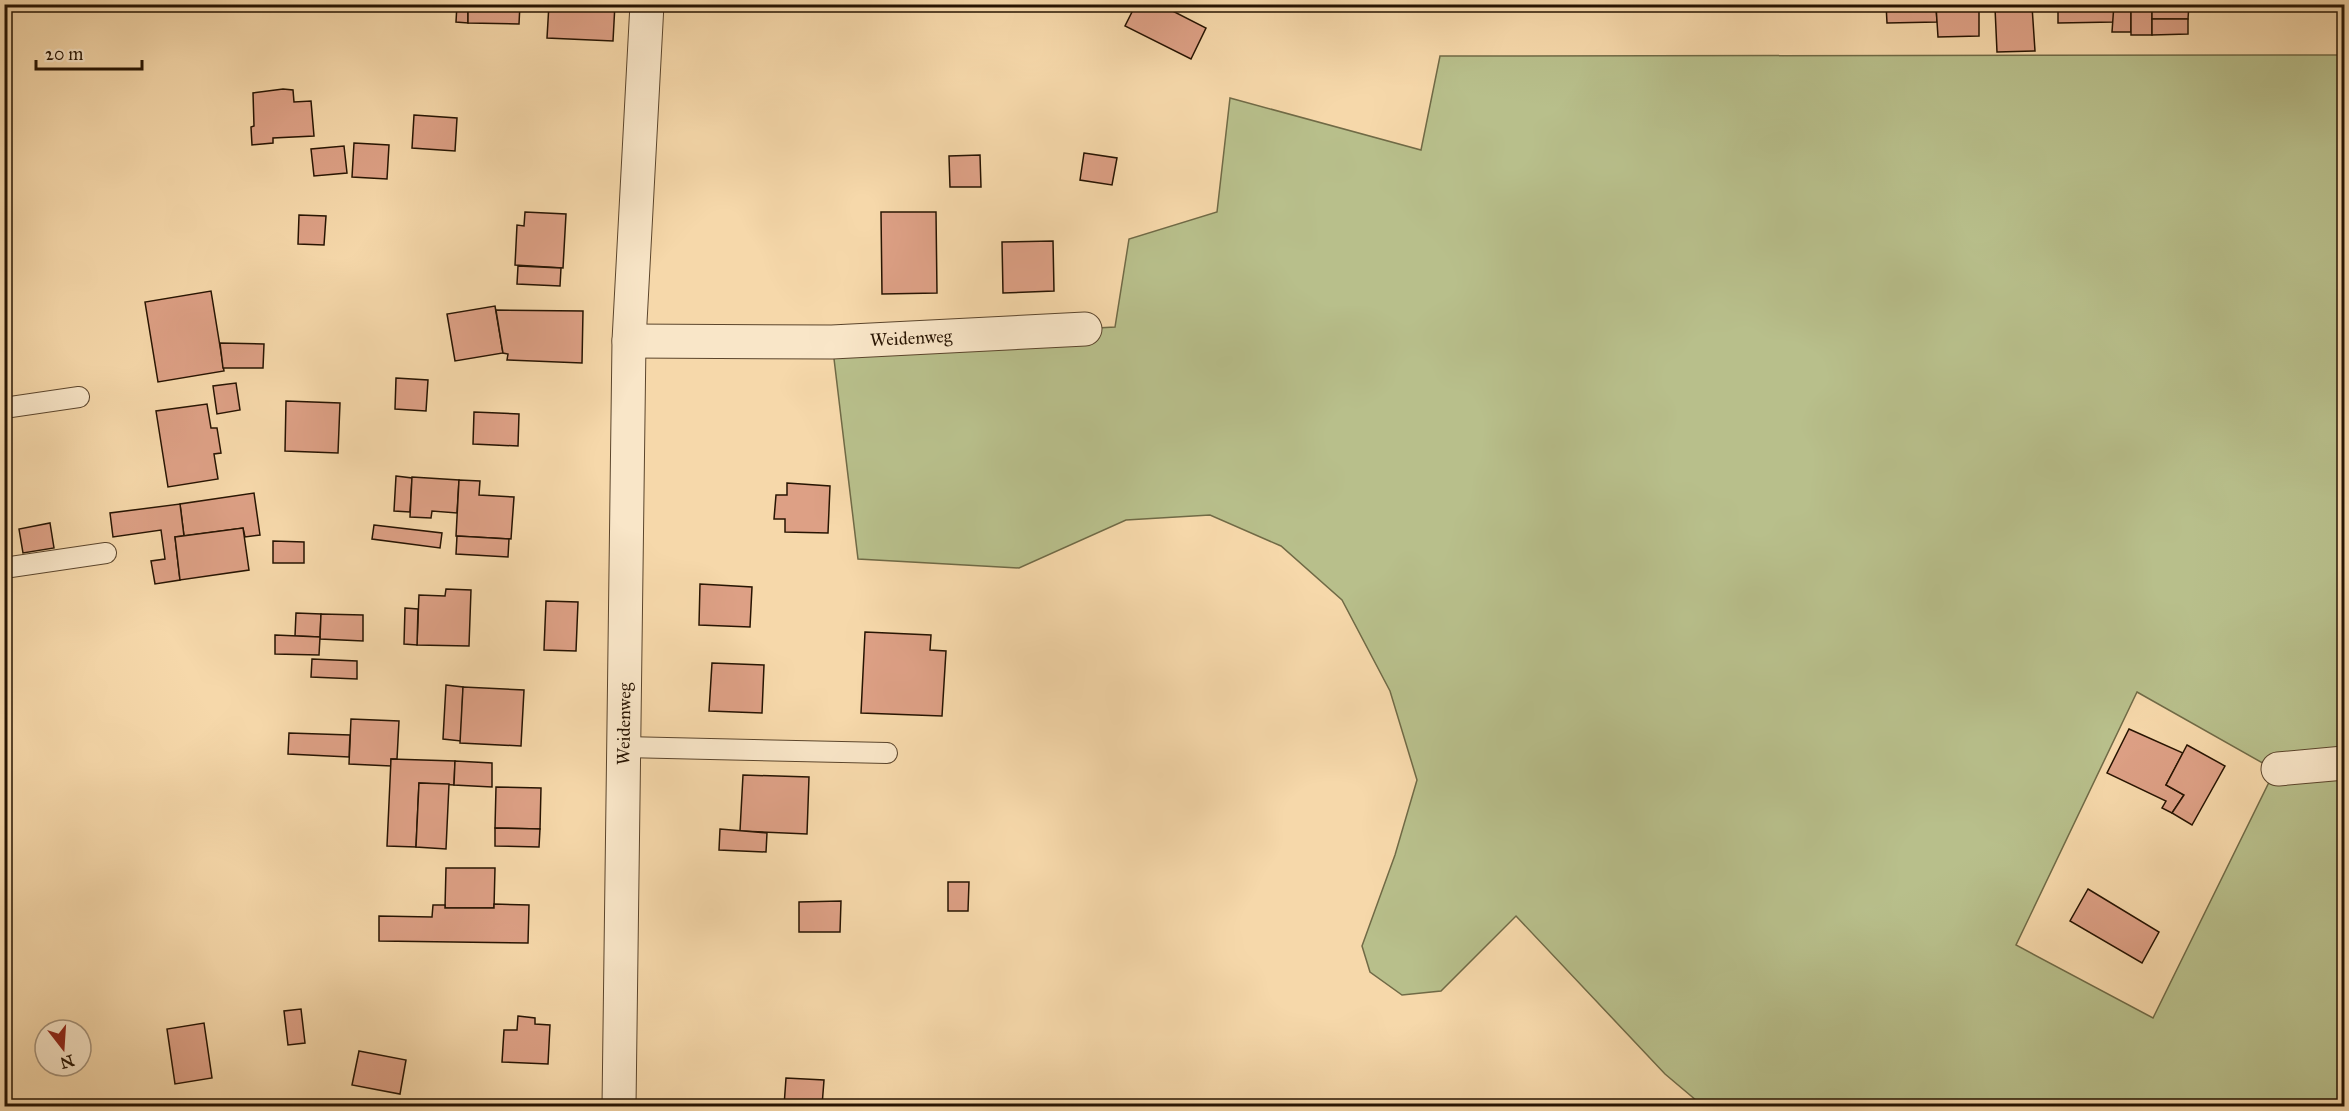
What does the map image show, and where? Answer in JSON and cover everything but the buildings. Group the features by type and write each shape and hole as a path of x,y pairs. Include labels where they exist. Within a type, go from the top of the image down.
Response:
{"street":[{"name":"Weidenweg","path":"619,1107 629,341 647,4"},
{"name":"Weidenweg","path":"629,341 832,342 1085,329"},
{"path":"2278,769 2344,763"}],"lane":[{"path":"4,408 79,397"},
{"path":"4,568 106,553"},
{"path":"624,747 887,753"}],"green space":[{"path":"2344,55 2344,1106 1703,1106 1665,1074 1516,916 1441,991 1402,995 1370,972 1362,946 1395,855 1417,780 1390,691 1342,600 1281,546 1210,515 1126,520 1019,568 858,559 832,342 1115,327 1129,239 1217,212 1230,98 1421,150 1440,56","holes":["2137,692 2275,770 2153,1018 2016,945"]}]}
